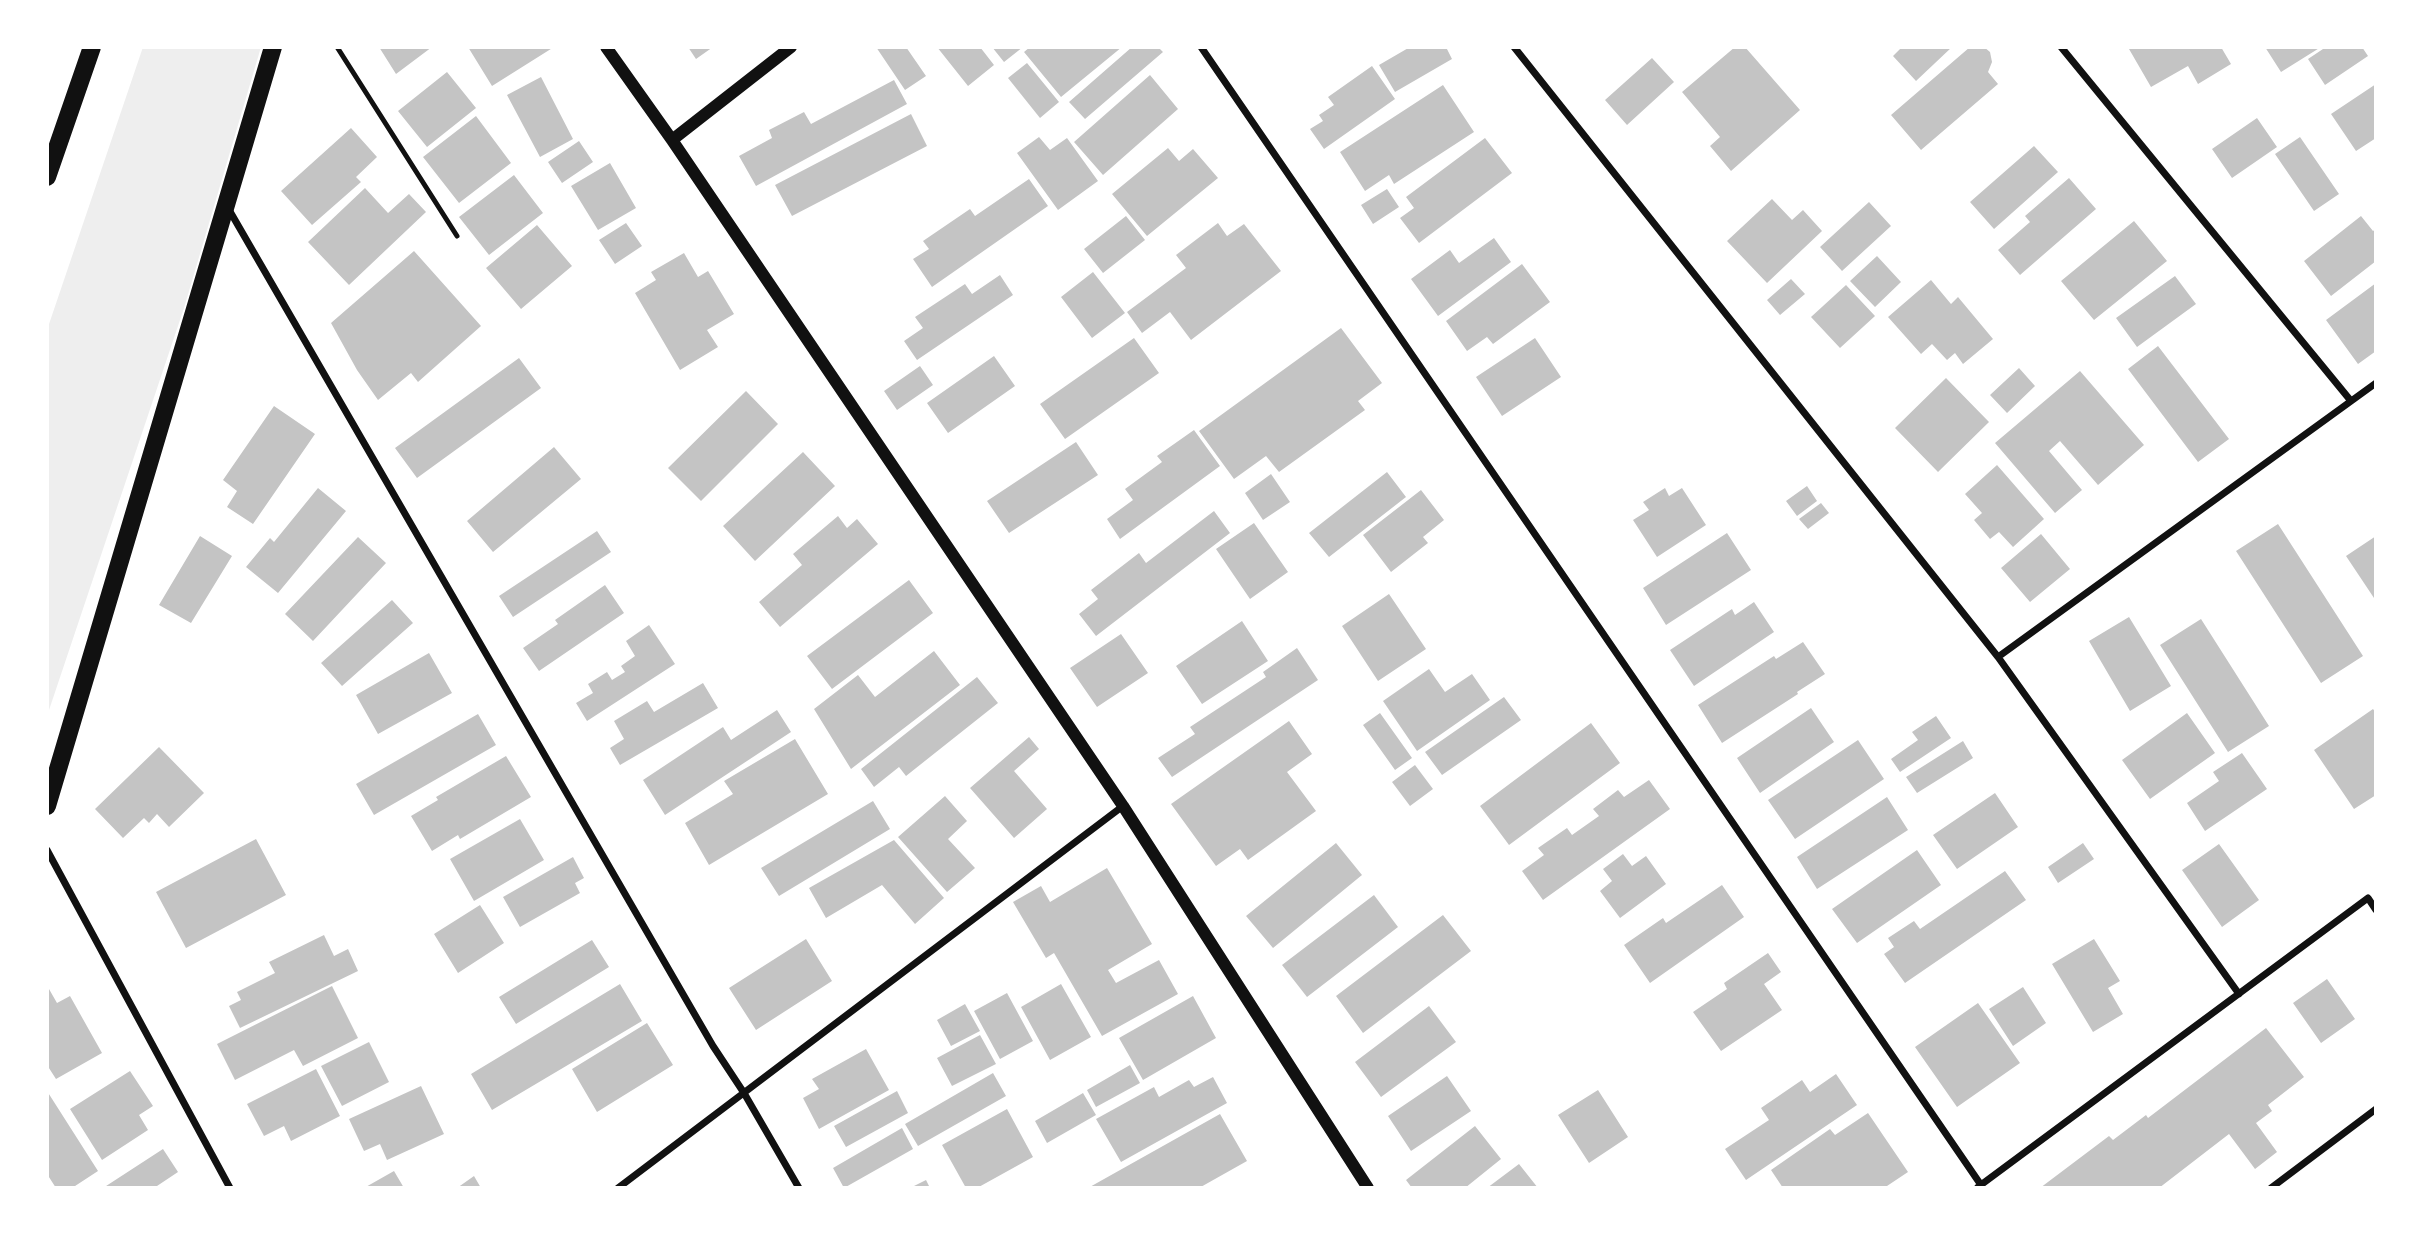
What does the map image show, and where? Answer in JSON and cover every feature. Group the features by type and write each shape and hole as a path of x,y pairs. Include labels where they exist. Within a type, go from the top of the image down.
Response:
{"main road":[{"path":"47,177 92,47"},
{"path":"47,806 273,47"}],"street":[{"path":"606,47 672,140 1123,806 1368,1188"},
{"path":"672,140 791,47"},
{"path":"1202,47 1979,1186 2368,898 2376,910"},
{"path":"1514,47 1998,657 2239,994"},
{"path":"2061,47 2351,401"},
{"path":"226,205 713,1046 744,1093 799,1188"},
{"path":"1998,657 2376,383"},
{"path":"618,1188 1123,806"},
{"path":"47,850 230,1188"},
{"path":"2271,1188 2376,1109"}],"lane":[{"path":"337,47 457,236"}],"shaded area":[{"path":"143,47 261,47 184,308 47,716 47,330"}],"building":[{"path":"379,47 432,47 396,74"},
{"path":"468,47 554,47 492,86"},
{"path":"688,47 713,47 696,59"},
{"path":"876,47 906,47 926,76 905,90"},
{"path":"937,47 980,47 994,65 968,86"},
{"path":"992,47 1023,47 1004,62"},
{"path":"1030,47 1122,47 1061,97 1024,52"},
{"path":"1132,47 1158,47 1163,52 1085,119 1069,102"},
{"path":"1410,47 1446,47 1452,59 1395,92 1379,65"},
{"path":"1735,47 1745,47 1800,110 1731,171 1710,146 1720,137 1682,92"},
{"path":"1902,47 1952,47 1916,81 1893,56"},
{"path":"1970,47 1984,47 1990,52 1992,62 1988,72 1998,84 1921,150 1891,115"},
{"path":"2221,47 2231,64 2198,84 2188,66 2151,87 2129,49"},
{"path":"2265,47 2321,47 2281,72"},
{"path":"2326,47 2362,47 2368,56 2325,85 2308,59"},
{"path":"1652,58 1674,82 1627,125 1605,100"},
{"path":"1027,63 1059,102 1040,118 1008,78"},
{"path":"1372,66 1395,99 1324,149 1310,129 1323,121 1319,115 1334,105 1328,97"},
{"path":"447,72 476,108 427,147 398,111"},
{"path":"1150,75 1178,109 1103,175 1074,142"},
{"path":"541,77 573,139 540,157 507,95"},
{"path":"894,80 907,104 756,186 739,156 772,138 769,130 804,112 811,124"},
{"path":"2376,84 2376,138 2356,151 2331,114"},
{"path":"1443,85 1474,132 1394,184 1389,175 1365,191 1340,152"},
{"path":"911,114 927,146 792,216 775,185"},
{"path":"476,116 511,163 459,203 423,157"},
{"path":"2257,118 2277,147 2232,178 2212,149"},
{"path":"351,128 377,157 356,177 361,182 312,225 281,191"},
{"path":"1039,137 1050,150 1067,138 1098,181 1058,210 1017,153"},
{"path":"2300,137 2339,194 2314,211 2275,154"},
{"path":"1485,138 1512,173 1419,243 1400,218 1414,208 1406,197"},
{"path":"579,141 593,162 562,183 548,162"},
{"path":"2034,146 2058,172 1994,229 1970,202"},
{"path":"1168,148 1179,161 1193,149 1218,178 1147,236 1112,194"},
{"path":"610,163 636,208 598,230 571,186"},
{"path":"514,175 543,213 489,255 459,217"},
{"path":"2069,178 2096,209 2020,275 1998,250 2030,222 2025,216"},
{"path":"1029,179 1048,206 932,287 913,259 929,249 923,241 970,209 975,216"},
{"path":"365,188 388,213 409,194 426,212 349,285 308,242"},
{"path":"1387,189 1399,207 1373,224 1361,205"},
{"path":"1772,199 1792,220 1803,210 1822,231 1767,283 1727,241"},
{"path":"1869,202 1891,226 1842,271 1820,247"},
{"path":"1126,216 1145,240 1103,273 1084,249"},
{"path":"2361,216 2373,231 2376,229 2376,261 2331,296 2304,261"},
{"path":"2134,221 2167,261 2094,320 2061,281"},
{"path":"626,223 642,246 615,264 599,240"},
{"path":"1218,223 1227,236 1244,224 1281,271 1191,340 1170,312 1142,333 1127,312 1186,268 1176,255"},
{"path":"537,225 572,266 521,309 486,268"},
{"path":"1494,238 1511,262 1438,316 1411,279 1450,250 1459,263"},
{"path":"414,251 481,326 418,382 411,373 378,400 357,370 331,323"},
{"path":"684,253 698,277 708,271 734,314 707,330 718,347 680,370 635,293 656,280 651,272"},
{"path":"1877,256 1901,282 1875,307 1850,281"},
{"path":"1522,264 1550,302 1493,344 1487,337 1467,351 1446,321"},
{"path":"1093,272 1125,313 1092,338 1061,297"},
{"path":"1000,275 1013,295 917,360 904,341 923,328 915,317 965,284 972,294"},
{"path":"2175,276 2196,304 2137,347 2116,318"},
{"path":"1791,279 1805,294 1780,315 1767,300"},
{"path":"1931,280 1951,304 1958,297 1993,339 1963,364 1955,353 1947,360 1932,344 1921,354 1888,317"},
{"path":"2376,283 2376,351 2358,364 2326,320"},
{"path":"1846,285 1875,316 1840,348 1811,317"},
{"path":"1341,328 1382,383 1358,401 1365,410 1279,472 1266,456 1234,479 1199,431"},
{"path":"1134,338 1159,373 1065,439 1040,404"},
{"path":"1535,338 1561,377 1502,416 1476,377"},
{"path":"2158,346 2229,439 2198,462 2128,369"},
{"path":"994,356 1015,386 948,433 927,403"},
{"path":"519,358 541,388 417,478 395,448"},
{"path":"920,366 933,385 897,410 884,391"},
{"path":"2019,368 2035,386 2007,413 1990,395"},
{"path":"2080,371 2144,445 2098,485 2060,441 2049,451 2082,490 2055,513 1995,443"},
{"path":"1946,378 1989,422 1938,472 1895,428"},
{"path":"746,391 778,424 701,501 668,468"},
{"path":"274,406 315,434 253,524 227,507 237,491 223,480"},
{"path":"1194,430 1220,466 1120,539 1107,519 1133,500 1125,489 1162,462 1157,456"},
{"path":"1076,442 1098,475 1009,533 987,501"},
{"path":"554,447 581,479 493,552 467,521"},
{"path":"803,452 835,486 755,561 723,526"},
{"path":"1997,465 2044,519 2013,547 1999,532 1990,539 1974,520 1982,513 1965,494"},
{"path":"1387,472 1406,497 1329,557 1309,533"},
{"path":"1271,474 1290,502 1263,520 1245,493"},
{"path":"1807,486 1817,501 1797,516 1786,501"},
{"path":"318,488 346,511 278,593 246,567 270,538 274,542"},
{"path":"1665,488 1669,496 1682,488 1706,525 1657,557 1633,520 1649,510 1643,502"},
{"path":"1421,490 1444,520 1423,537 1428,543 1391,572 1363,535"},
{"path":"1821,503 1829,513 1808,529 1799,519"},
{"path":"1214,511 1230,533 1096,636 1079,614 1098,599 1091,590 1139,553 1146,563"},
{"path":"838,516 847,528 857,519 878,544 780,627 759,602 802,565 793,554"},
{"path":"1254,523 1288,572 1250,599 1216,549"},
{"path":"2278,524 2363,656 2321,683 2236,551"},
{"path":"597,531 611,552 513,617 499,596"},
{"path":"1727,533 1751,570 1666,625 1643,588"},
{"path":"2041,534 2070,569 2030,602 2001,568"},
{"path":"200,536 232,556 191,623 159,605"},
{"path":"2376,536 2376,601 2346,556"},
{"path":"358,537 386,563 313,641 285,614"},
{"path":"909,580 933,613 832,689 807,656"},
{"path":"605,585 624,613 539,671 523,648 558,624 555,620"},
{"path":"1389,594 1426,649 1378,681 1342,626"},
{"path":"392,600 413,623 342,686 321,663"},
{"path":"1754,602 1774,632 1694,686 1670,650 1732,609 1735,615"},
{"path":"2129,617 2171,686 2130,711 2089,641"},
{"path":"2201,619 2269,726 2228,752 2160,645"},
{"path":"1242,621 1268,661 1202,704 1176,666"},
{"path":"649,625 675,664 587,721 576,703 593,693 588,684 607,672 612,680 625,672 621,666 635,656 626,641"},
{"path":"1121,634 1148,673 1097,707 1070,668"},
{"path":"1803,642 1825,674 1722,743 1698,705 1774,656 1776,659"},
{"path":"1297,648 1318,680 1172,777 1158,758 1195,734 1190,727 1266,677 1263,672"},
{"path":"934,651 960,685 851,769 814,709 858,675 875,697"},
{"path":"429,653 452,693 378,734 356,695"},
{"path":"1429,669 1445,692 1472,674 1490,700 1417,751 1383,701"},
{"path":"977,677 998,703 906,776 899,767 874,787 861,769"},
{"path":"703,683 718,708 620,765 610,748 624,739 614,721 647,701 654,712"},
{"path":"1504,697 1521,720 1442,775 1425,752"},
{"path":"1811,708 1834,742 1760,793 1737,758"},
{"path":"2373,709 2376,713 2376,795 2354,809 2314,750"},
{"path":"777,710 791,732 665,815 643,780 723,727 731,740"},
{"path":"1380,713 1412,758 1395,770 1363,725"},
{"path":"2187,713 2215,753 2150,799 2122,760"},
{"path":"478,714 496,745 374,815 356,784"},
{"path":"1936,716 1951,738 1900,772 1891,759 1918,740 1912,732"},
{"path":"1289,721 1312,754 1287,772 1316,811 1248,860 1240,849 1216,866 1171,804"},
{"path":"1591,723 1620,763 1509,845 1480,806"},
{"path":"1029,737 1039,749 1014,771 1047,809 1014,838 970,788"},
{"path":"795,739 828,794 709,865 685,823 733,794 724,781"},
{"path":"1858,740 1884,779 1795,839 1768,800"},
{"path":"1963,741 1973,758 1917,793 1906,777"},
{"path":"159,747 204,793 169,827 157,814 149,823 144,818 123,838 95,809"},
{"path":"2242,753 2267,789 2205,831 2187,803 2219,781 2213,772"},
{"path":"506,756 531,797 460,839 458,835 432,851 411,816 438,800 436,797"},
{"path":"1415,765 1433,789 1410,806 1392,782"},
{"path":"1649,780 1670,809 1543,900 1522,871 1544,855 1538,848 1567,828 1572,835 1599,816 1593,809 1618,790 1624,797"},
{"path":"1995,793 2018,827 1957,869 1933,835"},
{"path":"945,796 967,821 948,839 975,868 947,892 898,837"},
{"path":"1887,797 1908,830 1817,889 1797,857"},
{"path":"873,801 890,829 779,896 761,868"},
{"path":"520,819 544,860 474,901 450,859"},
{"path":"256,839 286,895 186,948 156,892"},
{"path":"894,840 944,898 915,924 882,885 826,918 809,888"},
{"path":"1336,843 1362,875 1273,948 1246,916"},
{"path":"2083,843 2094,859 2058,883 2048,867"},
{"path":"2219,844 2259,900 2222,927 2182,870"},
{"path":"1917,850 1941,885 1857,943 1832,909"},
{"path":"1623,854 1632,866 1646,856 1666,884 1620,918 1600,891 1612,881 1603,869"},
{"path":"573,857 584,878 575,883 580,893 520,927 503,897"},
{"path":"1107,868 1152,944 1108,970 1116,983 1159,960 1178,994 1102,1036 1054,953 1046,958 1013,902 1041,886 1050,902"},
{"path":"2005,871 2026,900 1905,983 1884,954 1894,947 1888,938 1914,921 1920,929"},
{"path":"1722,885 1744,917 1650,983 1624,945 1663,918 1666,923"},
{"path":"1374,895 1398,927 1307,997 1282,965"},
{"path":"480,905 504,943 458,973 434,934"},
{"path":"1443,915 1471,951 1363,1033 1336,996"},
{"path":"324,935 334,956 348,949 358,971 240,1028 229,1006 241,1000 237,992 275,973 269,962"},
{"path":"806,939 832,981 756,1030 729,988"},
{"path":"2094,939 2120,981 2108,988 2123,1014 2093,1032 2052,964"},
{"path":"592,940 609,967 516,1024 499,997"},
{"path":"1768,953 1781,972 1764,984 1782,1010 1721,1051 1693,1012 1727,989 1724,983"},
{"path":"2327,979 2355,1019 2321,1043 2293,1003"},
{"path":"620,984 642,1021 492,1110 471,1074"},
{"path":"1061,984 1091,1037 1050,1060 1021,1007"},
{"path":"332,986 358,1038 303,1066 294,1050 235,1080 217,1044"},
{"path":"2023,987 2046,1023 2013,1046 1989,1009"},
{"path":"49,989 57,1003 70,996 102,1053 56,1079 47,1065"},
{"path":"1007,993 1033,1041 1000,1059 974,1011"},
{"path":"1193,996 1216,1038 1143,1080 1119,1038"},
{"path":"1978,1003 2020,1063 1957,1107 1915,1047"},
{"path":"965,1004 980,1031 951,1046 937,1020"},
{"path":"1429,1006 1456,1042 1381,1097 1355,1062"},
{"path":"647,1023 673,1065 597,1112 572,1069"},
{"path":"2266,1028 2304,1077 2268,1105 2272,1111 2256,1123 2277,1152 2255,1169 2229,1134 2159,1188 2040,1188 2109,1136 2113,1140 2146,1115 2148,1118"},
{"path":"980,1035 996,1064 952,1086 937,1058"},
{"path":"369,1042 389,1082 342,1106 321,1066"},
{"path":"866,1049 889,1090 819,1129 803,1098 819,1089 812,1079"},
{"path":"1130,1065 1140,1083 1096,1107 1087,1090"},
{"path":"316,1069 340,1116 291,1141 284,1126 264,1136 247,1104"},
{"path":"130,1071 153,1106 139,1115 148,1130 102,1160 70,1109"},
{"path":"993,1073 1006,1096 918,1146 905,1124"},
{"path":"1836,1074 1857,1105 1746,1180 1725,1149 1769,1120 1761,1108 1802,1080 1810,1092"},
{"path":"1447,1076 1471,1111 1411,1151 1388,1116"},
{"path":"1213,1077 1227,1103 1121,1162 1096,1119 1154,1087 1159,1097 1189,1080 1194,1087"},
{"path":"421,1086 444,1134 387,1160 380,1144 364,1151 349,1119"},
{"path":"1598,1090 1628,1137 1589,1163 1558,1115"},
{"path":"47,1091 98,1171 72,1188 56,1188 47,1174"},
{"path":"897,1091 908,1113 846,1147 834,1126"},
{"path":"1083,1093 1096,1115 1047,1143 1035,1121"},
{"path":"1007,1109 1033,1157 977,1188 966,1188 942,1145"},
{"path":"1868,1113 1908,1172 1884,1188 1783,1188 1771,1170 1830,1129 1835,1135"},
{"path":"1220,1114 1247,1161 1199,1188 1088,1188"},
{"path":"1475,1126 1501,1159 1465,1188 1412,1188 1406,1180"},
{"path":"902,1128 913,1149 844,1188 833,1168"},
{"path":"163,1149 178,1172 154,1188 103,1188"},
{"path":"1519,1164 1538,1188 1487,1188"},
{"path":"394,1171 404,1188 364,1188"},
{"path":"474,1176 481,1188 457,1188"},
{"path":"926,1180 930,1188 910,1188"}]}
